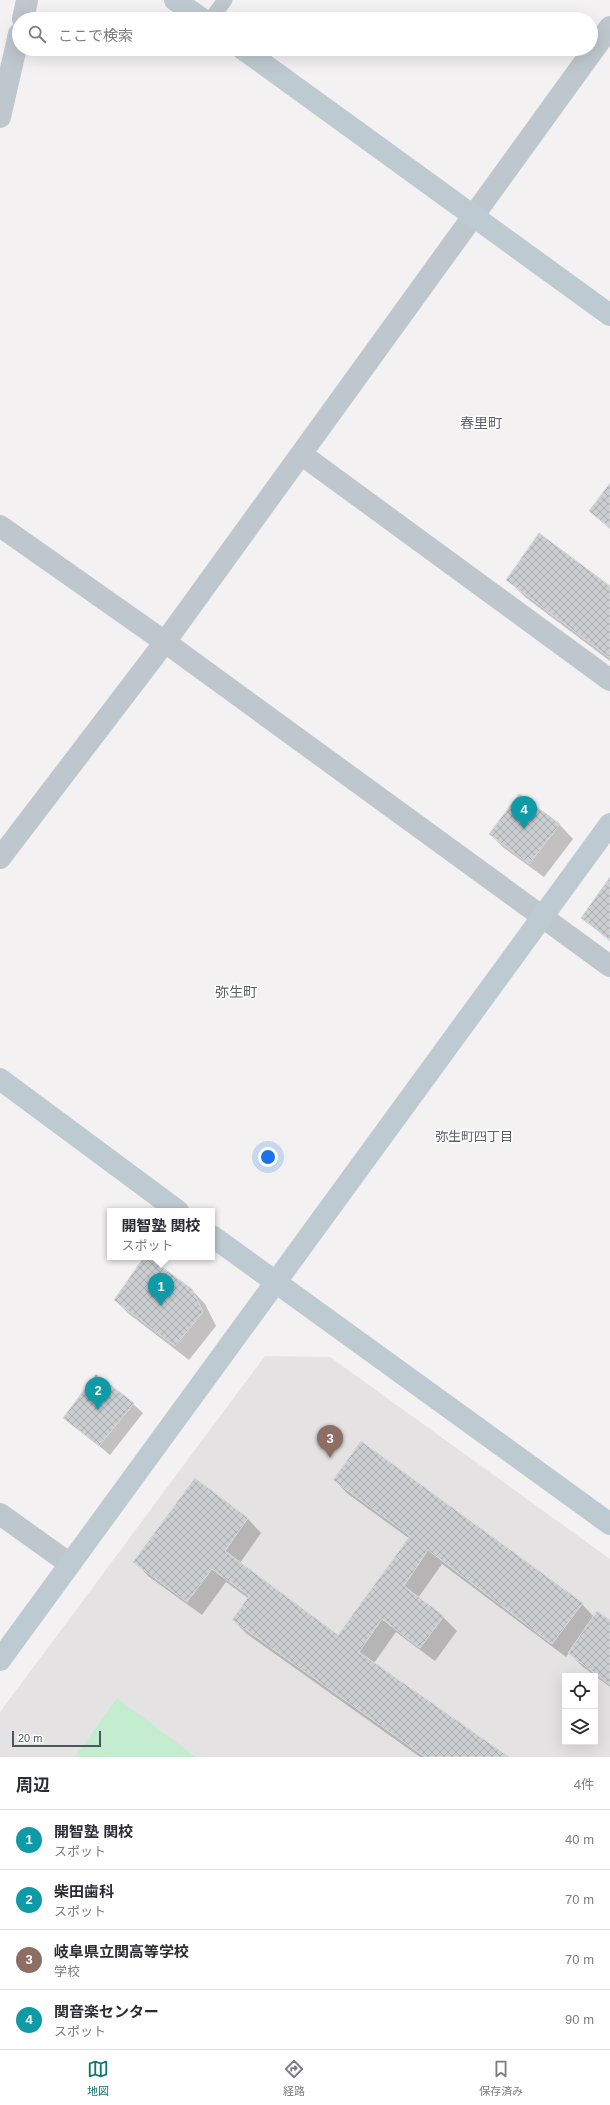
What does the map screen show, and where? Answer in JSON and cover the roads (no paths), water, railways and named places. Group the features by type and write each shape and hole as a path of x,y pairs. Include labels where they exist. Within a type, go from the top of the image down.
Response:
{"street":[{"path":"24,12 27,0"},
{"path":"175,0 192,12"},
{"path":"598,44 610,27"},
{"path":"0,117 14,56"},
{"path":"253,56 610,315"},
{"path":"0,858 165,642 589,56"},
{"path":"301,454 610,680"},
{"path":"0,526 165,642 610,966"},
{"path":"0,1660 610,824"},
{"path":"0,1079 174,1208"},
{"path":"215,1238 610,1524"},
{"path":"0,1514 70,1564"}],"lane":[{"path":"216,12 225,0"}],"place":[{"name":"関音楽センター","path":"524,829"},
{"name":"開智塾 関校","path":"161,1306"},
{"name":"柴田歯科","path":"98,1410"},
{"name":"岐阜県立関高等学校","path":"330,1458"}],"district":[{"name":"春里町","path":"481,423"},
{"name":"弥生町","path":"236,992"},
{"name":"弥生町四丁目","path":"474,1136"}]}
